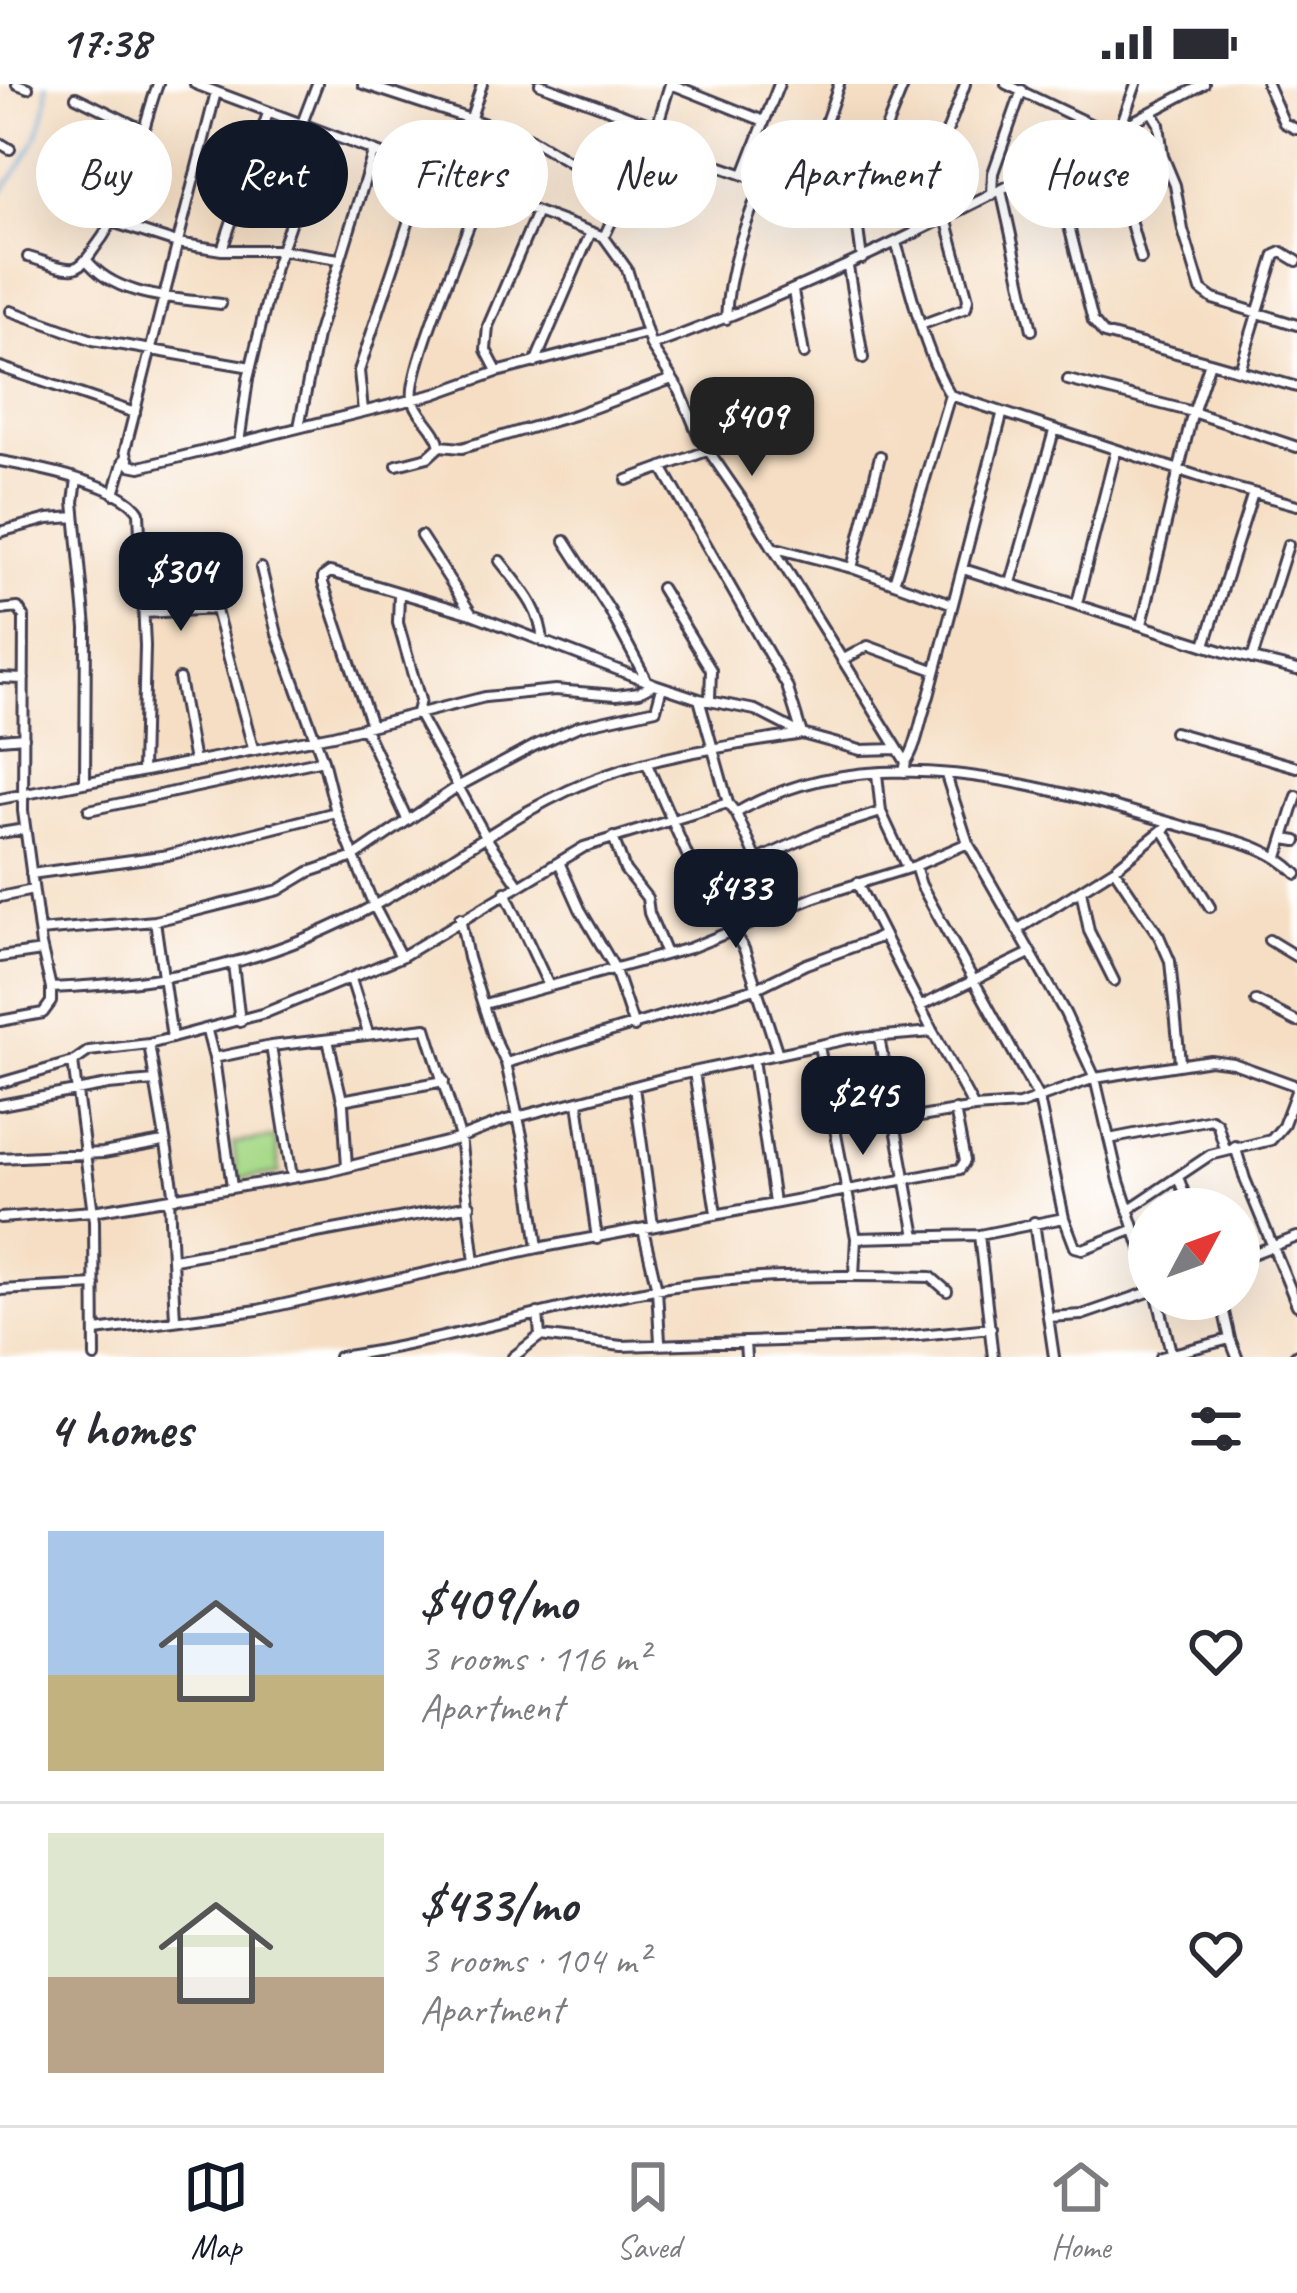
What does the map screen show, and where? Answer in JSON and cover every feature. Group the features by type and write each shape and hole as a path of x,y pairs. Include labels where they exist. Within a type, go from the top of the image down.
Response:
{"street":[{"path":"16,84 28,88"},
{"path":"145,120 158,84"},
{"path":"195,84 286,120"},
{"path":"303,120 317,84"},
{"path":"363,84 467,120"},
{"path":"470,120 482,84"},
{"path":"540,84 639,120"},
{"path":"658,120 671,84 761,120"},
{"path":"764,120 779,84"},
{"path":"827,120 839,84"},
{"path":"889,120 904,84"},
{"path":"915,233 921,196 934,173 965,84"},
{"path":"1006,84 1082,120"},
{"path":"1117,120 1136,84"},
{"path":"1140,120 1204,84"},
{"path":"1267,84 1284,123 1296,129"},
{"path":"1022,90 993,173 1032,330"},
{"path":"114,494 216,92"},
{"path":"76,97 123,120"},
{"path":"222,250 268,113"},
{"path":"1153,114 1175,185 1195,280 1213,299 1297,325"},
{"path":"0,143 10,149"},
{"path":"299,427 317,336 372,158"},
{"path":"979,201 1003,188"},
{"path":"548,216 604,237 626,269 651,346 707,451 771,546 905,767"},
{"path":"28,257 73,268 86,260 111,228"},
{"path":"130,228 177,243 222,250 281,250 339,259"},
{"path":"239,443 251,367 289,228"},
{"path":"363,411 359,371 406,228"},
{"path":"440,446 412,399 416,364 468,228"},
{"path":"497,372 486,350 488,326 530,228"},
{"path":"604,237 608,228"},
{"path":"726,319 727,284 743,228"},
{"path":"858,228 862,259"},
{"path":"651,346 794,291 925,228"},
{"path":"923,324 959,312 968,299 949,228"},
{"path":"1070,228 1093,321 1104,334 1297,387"},
{"path":"1132,228 1141,259"},
{"path":"535,364 591,232"},
{"path":"896,243 932,366 950,395 1297,505"},
{"path":"1240,370 1275,255 1282,252 1297,261"},
{"path":"86,260 113,285 221,304"},
{"path":"848,267 863,358"},
{"path":"794,291 804,354"},
{"path":"11,311 93,340 251,367"},
{"path":"125,459 140,466 239,443 647,333"},
{"path":"1142,624 1193,412 1210,362"},
{"path":"0,367 135,413"},
{"path":"397,465 428,457 440,446 462,448 574,415 672,379"},
{"path":"1068,380 1193,412 1297,446"},
{"path":"894,583 950,395"},
{"path":"905,767 929,696 1002,415"},
{"path":"1011,583 1054,431"},
{"path":"1077,603 1116,450"},
{"path":"627,480 707,451"},
{"path":"852,568 880,456"},
{"path":"0,461 77,479 133,502 139,512 144,613 142,771"},
{"path":"662,467 787,686 802,734"},
{"path":"77,479 75,517 86,628 85,782"},
{"path":"1205,645 1253,494"},
{"path":"0,532 75,517"},
{"path":"421,536 472,614"},
{"path":"39,931 155,921 279,890 309,872 354,857 458,787 579,726 656,709 654,684 565,541"},
{"path":"1252,659 1288,545"},
{"path":"771,546 852,568 953,604"},
{"path":"200,551 253,748"},
{"path":"500,562 534,604 543,642"},
{"path":"261,568 277,634 337,812 374,906 401,957"},
{"path":"963,569 1297,670"},
{"path":"407,819 368,726 323,577 335,571 472,614 654,684 755,710 802,734 860,750 897,749"},
{"path":"661,588 712,670 704,699 710,749 728,803 780,911"},
{"path":"399,594 398,623 421,700 417,712 487,839 519,884"},
{"path":"0,610 14,607 24,616 25,829 51,988 51,1002 43,1013 0,1021"},
{"path":"144,613 215,609"},
{"path":"842,660 868,646 934,670"},
{"path":"0,678 24,679"},
{"path":"179,679 194,762"},
{"path":"0,799 523,692 616,695 654,684"},
{"path":"1174,732 1297,767"},
{"path":"51,988 164,978 233,964 303,940 374,906 577,788 647,764 802,734"},
{"path":"0,739 24,737"},
{"path":"88,810 323,760"},
{"path":"647,764 670,820 744,949 778,1054"},
{"path":"736,813 788,789 905,767 1014,784 1172,822 1278,857 1297,874"},
{"path":"877,774 881,812 1039,1099 1064,1218 1079,1249 1128,1232"},
{"path":"946,775 968,843 1096,1078 1128,1210"},
{"path":"1278,857 1297,796"},
{"path":"0,1082 73,1062 88,1052 149,1044 240,1022 401,957 584,847 728,803"},
{"path":"31,874 168,855 337,812"},
{"path":"758,860 821,830 881,812"},
{"path":"1017,930 1114,869 1172,822"},
{"path":"0,833 25,829"},
{"path":"1163,830 1210,907"},
{"path":"613,837 626,870 647,898 667,954"},
{"path":"1285,839 1297,841"},
{"path":"484,1004 667,954 968,843"},
{"path":"559,862 614,967 634,1027"},
{"path":"1114,869 1159,936 1170,961 1180,1062"},
{"path":"857,883 974,1108"},
{"path":"0,897 33,890"},
{"path":"1081,890 1089,931 1114,981"},
{"path":"505,892 548,985"},
{"path":"460,918 506,1063 538,1248"},
{"path":"155,921 172,1038"},
{"path":"506,1063 759,987 883,936"},
{"path":"1269,940 1297,957"},
{"path":"0,956 42,951"},
{"path":"921,1006 1030,953"},
{"path":"233,964 240,1022"},
{"path":"351,979 368,1033"},
{"path":"1256,1001 1297,1022"},
{"path":"214,1058 271,1046 426,1028 460,1137 475,1262"},
{"path":"207,1031 232,1187"},
{"path":"0,1218 172,1199 347,1167 694,1072 819,1045 933,1033"},
{"path":"879,1037 916,1236"},
{"path":"328,1040 342,1100 347,1167"},
{"path":"149,1044 172,1199 175,1319"},
{"path":"819,1045 856,1238 854,1275"},
{"path":"271,1046 292,1177"},
{"path":"753,1059 774,1203"},
{"path":"73,1062 93,1210 94,1357"},
{"path":"896,1121 956,1110 1005,1108 1096,1078 1180,1062 1233,1063 1297,1088 1278,1134 1270,1140 1230,1148 1161,1188"},
{"path":"694,1072 716,1214"},
{"path":"0,1105 154,1081"},
{"path":"342,1100 444,1081"},
{"path":"634,1087 659,1342"},
{"path":"578,1102 597,1238"},
{"path":"96,1331 258,1310 538,1248 961,1169 956,1110"},
{"path":"1109,1138 1211,1119 1217,1123 1297,1305"},
{"path":"0,1158 86,1154 164,1142"},
{"path":"1178,1177 1182,1188"},
{"path":"174,1259 470,1204"},
{"path":"856,1238 979,1235 1064,1218"},
{"path":"1034,1222 1054,1357"},
{"path":"979,1235 993,1357"},
{"path":"1260,1250 1297,1237"},
{"path":"339,1357 657,1289 854,1275 931,1277 947,1291"},
{"path":"0,1289 95,1286"},
{"path":"1048,1317 1082,1315 1128,1299"},
{"path":"538,1313 539,1336"},
{"path":"1163,1320 1171,1352"},
{"path":"1226,1320 1237,1357"},
{"path":"513,1357 539,1336 622,1352 659,1342 899,1337 991,1328"},
{"path":"1161,1357 1230,1339"},
{"path":"745,1343 746,1357"}],"green space":[{"path":"275,1138 280,1173 238,1179 233,1143"}],"waterway":[{"path":"0,195 39,129 47,84"}]}
